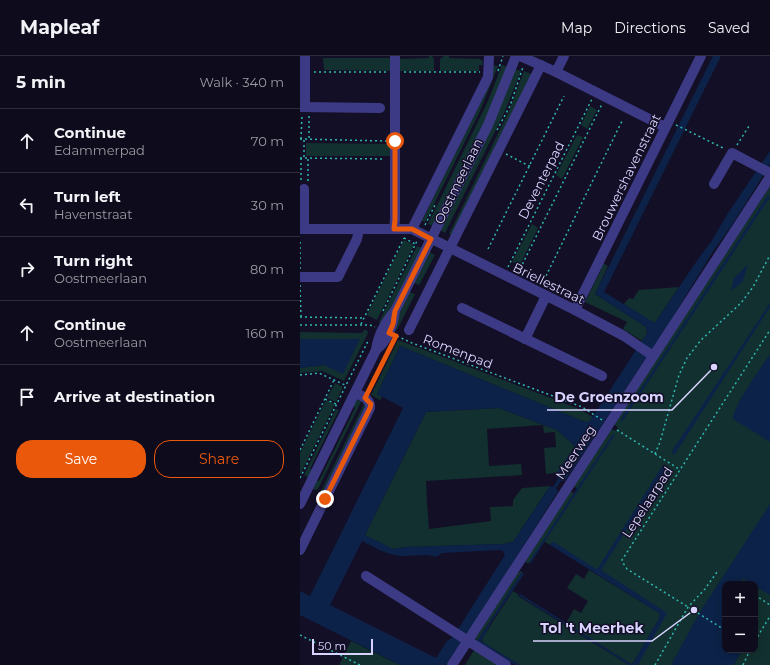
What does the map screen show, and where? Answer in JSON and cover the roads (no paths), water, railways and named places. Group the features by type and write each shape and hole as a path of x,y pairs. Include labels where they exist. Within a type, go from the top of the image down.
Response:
{"street":[{"path":"305,56 303,107 380,108"},
{"path":"394,229 395,56"},
{"name":"Oostmeerlaan","path":"412,229 488,77 489,56"},
{"name":"Oostmeerlaan","path":"300,504 304,486 355,393 376,350 377,342 382,330 388,319 395,311 488,124 516,56"},
{"path":"556,72 564,56"},
{"name":"Brouwershavenstraat","path":"575,310 670,125 701,56"},
{"path":"523,57 605,97 670,125"},
{"path":"409,330 541,65"},
{"path":"714,184 732,153 767,172"},
{"name":"Meerweg","path":"452,665 462,637 652,355 767,172"},
{"path":"304,189 301,229 412,229"},
{"path":"300,277 338,277 357,239 359,229"},
{"name":"Briellestraat","path":"412,229 575,310 624,336 652,355"},
{"path":"525,339 546,296"},
{"path":"462,308 602,376"},
{"name":"Oostmeerlaan","path":"376,350 382,345 387,337 393,324 395,311"},
{"path":"300,550 370,408 371,404 365,398 355,393"},
{"path":"366,576 506,665"}],"water":[{"path":"713,56 721,56 604,292 655,323 711,242 728,213 770,151 770,164 732,225 714,250 666,328 565,481 561,481 556,488 558,491 552,501 469,632 446,665 400,665 300,615 300,591 310,596 403,408 377,394 400,346 585,422 590,421 647,333 646,327 595,294","holes":["499,408 557,430 575,446 556,474 558,479 553,487 550,486 513,542 503,544 406,547 393,549 365,535 426,412","362,541 382,551 400,556 427,555 436,557 442,553 499,550 503,551 505,555 453,637 447,641 436,658 330,605"]},
{"path":"768,195 770,197 622,422 621,419"},
{"path":"748,264 743,281 731,291 734,278"},
{"path":"770,303 770,307 673,455 672,451"},
{"path":"300,339 360,339 343,374 324,365 300,368"},
{"path":"770,354 770,442 733,419 737,406 742,397"},
{"path":"613,434 615,435 530,564 529,563 534,554"},
{"path":"663,465 666,468 601,570 667,613 638,665 629,665 518,595 520,594 631,664 633,663 660,617 659,613 550,545 554,542 596,569 598,568"},
{"path":"770,504 770,595 758,588 758,581 748,581 742,579 741,581 722,581 722,653 740,653 734,665 671,665 698,615"},
{"path":"522,572 524,574 491,623 481,641 520,665 515,665 477,641"}],"place":[{"name":"De Groenzoom","path":"714,367"},
{"name":"Tol 't Meerhek","path":"694,610"}]}
